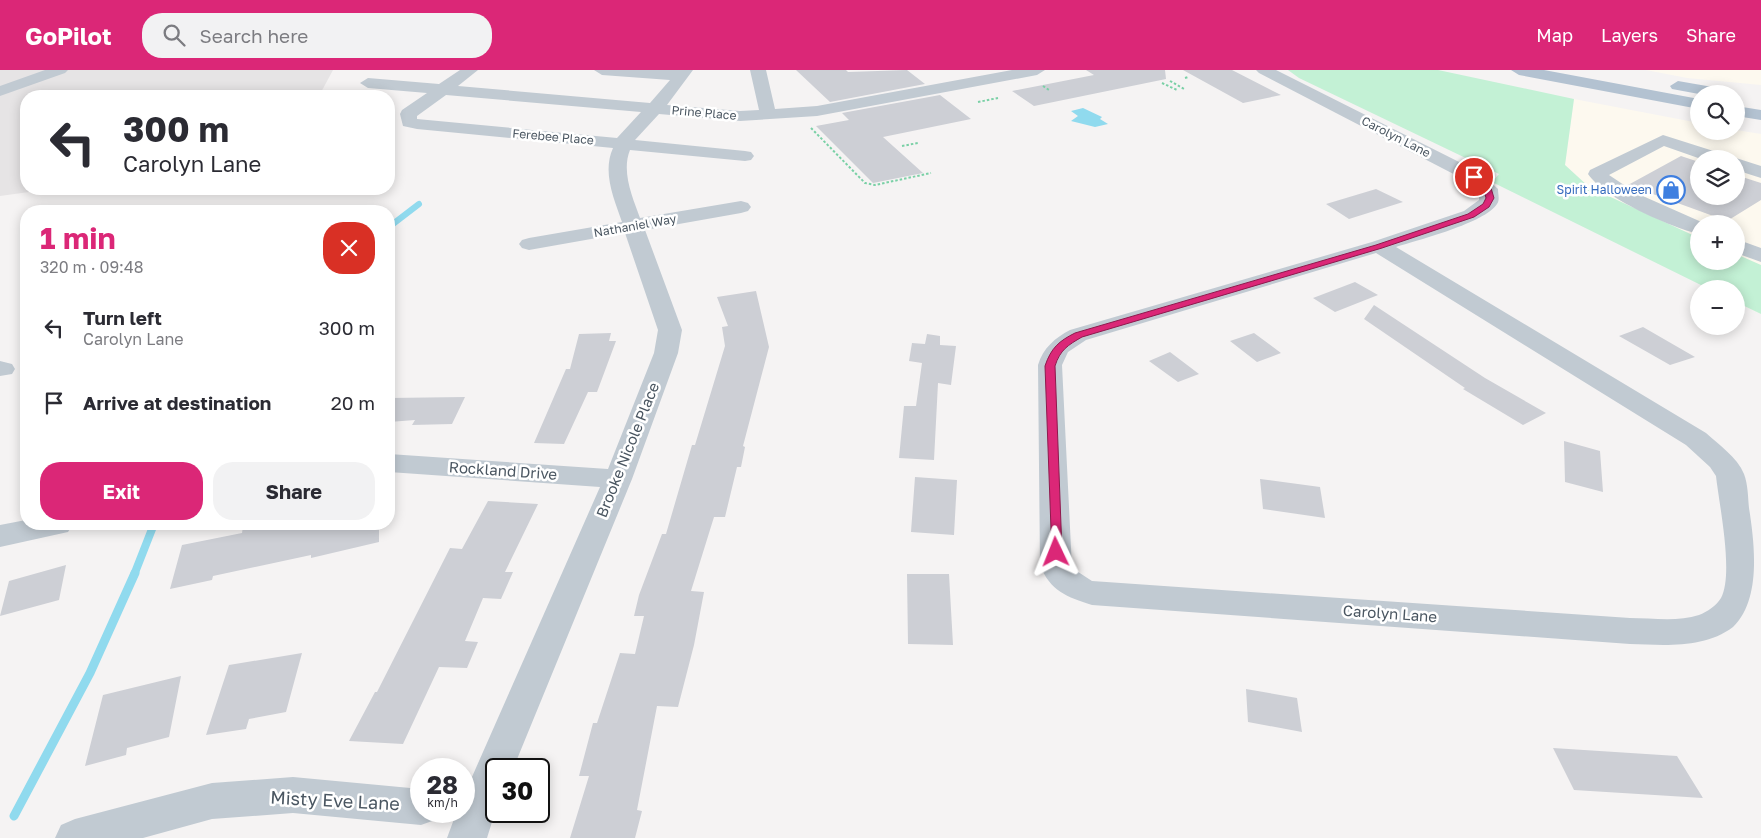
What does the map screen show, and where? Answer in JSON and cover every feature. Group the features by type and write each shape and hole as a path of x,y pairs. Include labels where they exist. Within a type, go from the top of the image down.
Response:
{"main road":[{"path":"1519,70 1690,102"},
{"path":"1586,70 1690,88"},
{"path":"1745,97 1761,100"},
{"path":"1745,112 1761,115"}],"street":[{"path":"0,91 60,70"},
{"path":"441,90 470,70"},
{"path":"602,70 683,73"},
{"path":"758,70 768,114"},
{"name":"Prine Place","path":"368,83 740,116 817,111 1037,70"},
{"name":"Carolyn Lane","path":"1264,70 1474,177 1488,190 1489,202 1471,215 1379,246 1078,335 1065,342 1054,352 1050,366 1055,565 1057,571 1068,583 1092,593 1630,631 1675,631 1701,627 1713,623 1730,610 1736,603 1742,580 1730,475 1720,460 1696,439 1379,246"},
{"name":"Brooke Nicole Place","path":"475,806 618,479 666,353 670,330 620,189 617,159 623,144 683,73"},
{"name":"Ferebee Place","path":"441,90 408,114 410,122 745,156"},
{"path":"1690,224 1627,195 1610,185 1597,174 1663,140 1693,150"},
{"path":"1745,167 1761,172"},
{"name":"Nathaniel Way","path":"529,244 740,207"},
{"path":"1745,249 1761,256"},
{"name":"Rockland Drive","path":"395,463 618,479"},
{"path":"0,536 29,530"},
{"name":"Misty Eve Lane","path":"75,838 212,801 293,795 410,805"}],"path":[{"path":"1170,81 1184,89"},
{"path":"1162,83 1177,90"},
{"path":"978,102 998,98"},
{"path":"805,122 865,183 875,185 931,173"},
{"path":"902,146 918,143"}],"shaded area":[{"path":"0,70 333,70 322,90 20,90 20,193 0,196"},
{"path":"1646,70 1761,70 1761,85 1687,78"},
{"path":"1574,99 1690,121 1690,140 1745,140 1745,131 1761,134 1761,314 1745,306 1745,280 1706,280 1702,270 1745,270 1745,215 1690,215 1690,234 1589,187 1565,165"}],"green space":[{"path":"1288,70 1438,70 1574,99 1565,165 1589,187 1690,234 1690,270 1745,270 1745,258 1761,265 1761,314 1745,306 1745,280 1691,280 1492,182 1499,174 1299,78"}],"water":[{"path":"1083,108 1102,117 1100,119 1108,124 1095,127 1071,121 1078,116 1071,111"}],"building":[{"path":"796,70 846,70 848,72 907,70 925,84 830,102"},
{"path":"1086,70 1165,70 1166,79 1034,106 1012,91 1094,75"},
{"path":"1183,70 1232,70 1281,95 1243,103"},
{"path":"940,95 971,119 883,137 923,173 873,183 816,126 849,120 842,113"},
{"name":"Spirit Halloween","path":"1681,156 1690,159 1690,205 1745,205 1745,178 1761,183 1761,200 1737,215 1710,215 1628,185"},
{"path":"1376,189 1403,202 1349,219 1326,204"},
{"path":"1355,282 1378,295 1335,312 1313,298"},
{"path":"756,291 769,347 743,446 745,447 741,467 737,467 725,517 714,517 691,591 704,592 694,645 678,707 657,706 637,810 642,811 635,838 570,838 589,776 579,776 593,723 597,723 620,653 635,654 644,616 634,616 639,595 662,534 666,534 692,445 695,445 725,346 722,327 728,326 717,297"},
{"path":"1374,305 1485,378 1546,413 1523,425 1463,389 1465,388 1364,319"},
{"path":"1643,327 1695,357 1670,365 1619,336"},
{"path":"611,333 609,341 616,341 597,392 588,392 564,444 534,443 566,369 570,369 579,334"},
{"path":"1254,333 1281,353 1257,362 1230,341"},
{"path":"927,334 940,336 940,345 956,346 951,385 938,383 934,460 899,458 904,406 916,406 922,363 909,361 912,343 925,344"},
{"path":"1170,352 1199,374 1178,382 1149,361"},
{"path":"465,397 452,424 412,425 415,420 395,422 395,398"},
{"path":"1564,441 1600,451 1603,492 1565,482"},
{"path":"915,477 957,480 954,535 911,532"},
{"path":"1260,479 1320,487 1325,518 1263,509"},
{"path":"488,501 538,504 505,572 513,572 501,599 483,598 465,641 478,642 467,668 439,667 403,744 349,741 375,692 377,692 450,548 462,549"},
{"path":"242,530 379,530 379,542 311,558 311,555 213,576 212,580 170,589 182,545 242,533"},
{"path":"66,565 59,600 0,616 9,581"},
{"path":"907,574 949,574 953,645 908,644"},
{"path":"302,653 286,712 249,719 246,729 206,735 229,665"},
{"path":"181,676 169,737 127,748 126,755 85,766 103,695"},
{"path":"1246,689 1297,698 1302,732 1248,722"},
{"path":"1553,748 1677,756 1703,798 1574,790"}],"waterway":[{"path":"395,222 419,204"},
{"path":"134,575 152,530"},
{"path":"14,816 90,673 135,573"}],"place":[{"name":"Spirit Halloween","path":"1671,190"}],"route":[{"path":"1056,552 1050,366 1054,352 1065,342 1078,335 1379,246 1471,215 1486,205 1490,198 1488,190 1474,177"}]}
